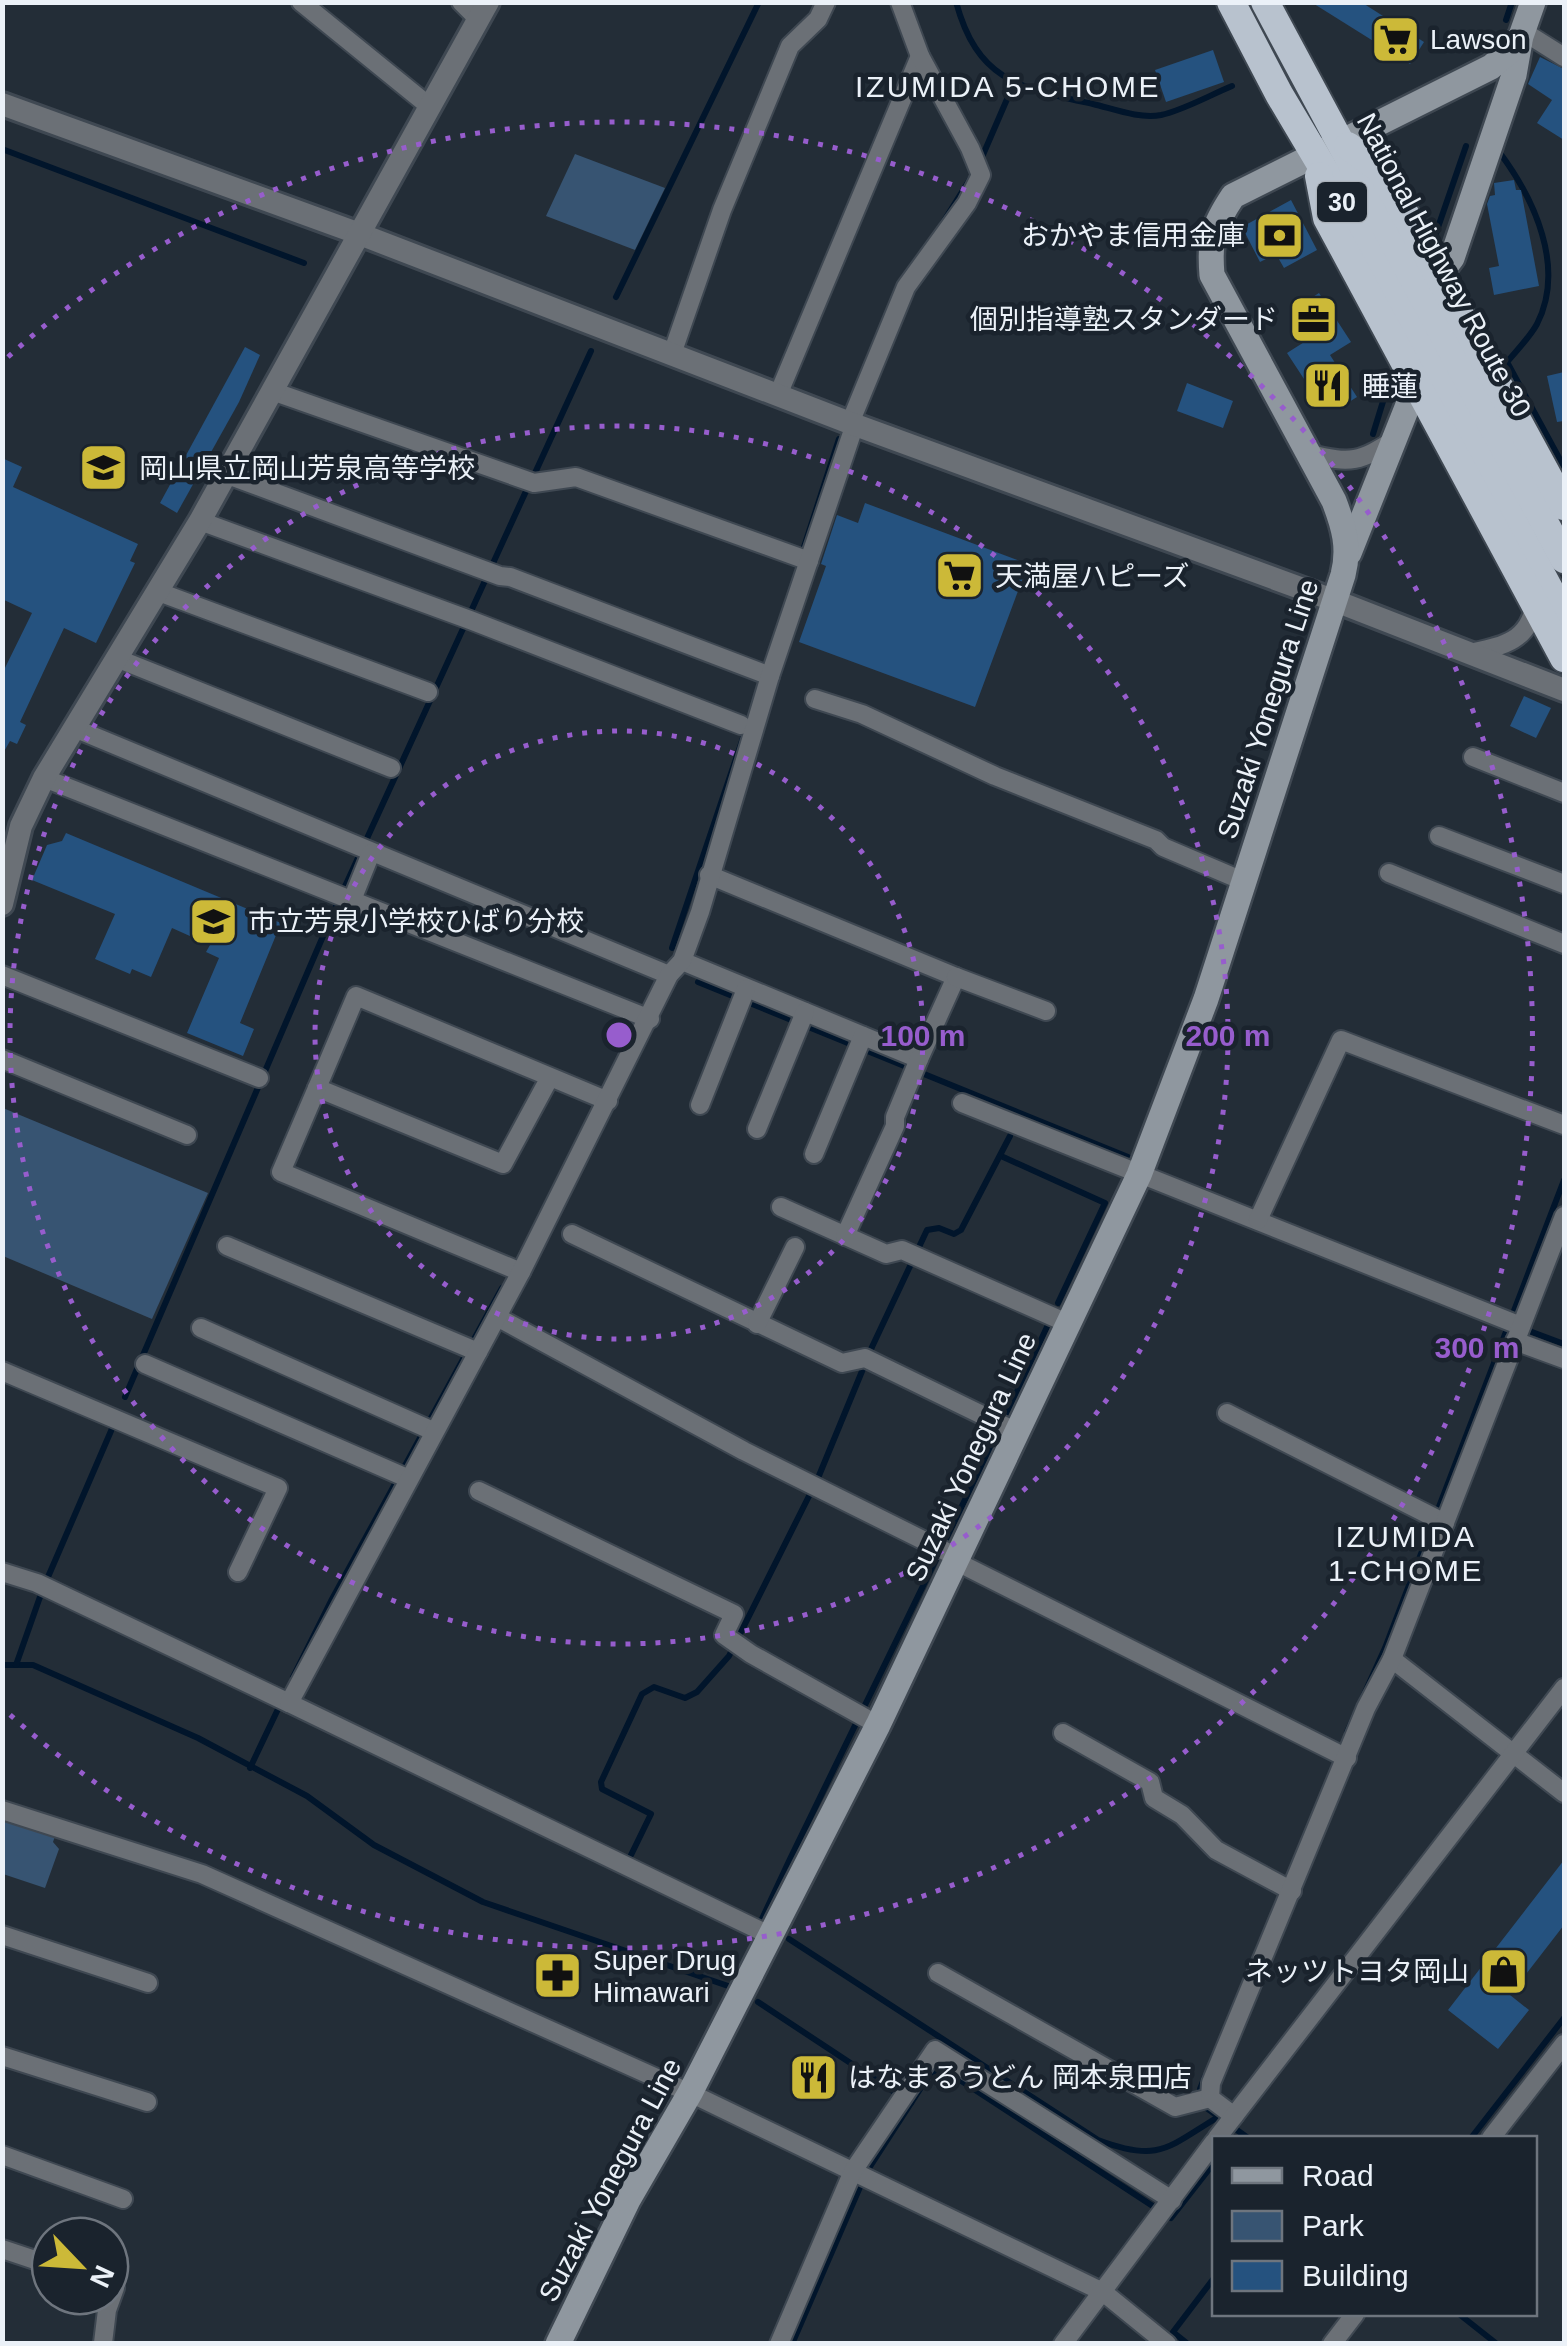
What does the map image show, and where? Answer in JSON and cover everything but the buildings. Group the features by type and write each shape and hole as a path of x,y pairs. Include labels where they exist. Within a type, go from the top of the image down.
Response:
{"highway":[{"name":"National Highway Route 30","path":"1231,2 1314,155 1564,558"},
{"name":"National Highway Route 30","path":"1265,2 1342,143 1564,616"},
{"path":"1342,143 1382,170 1564,506"},
{"path":"1314,155 1327,218 1564,658"}],"main road":[{"name":"Suzaki Yonegura Line","path":"1440,275 1452,258 1514,75 1533,2"},
{"name":"Suzaki Yonegura Line","path":"1348,558 1343,524 1310,454 1212,275 1210,244 1217,220 1234,196 1491,67 1522,34"},
{"name":"Suzaki Yonegura Line","path":"558,2344 628,2200 690,2093 771,1936 867,1719 1015,1431 1139,1175 1199,1017 1348,558 1416,385"}],"street":[{"path":"301,2 429,106"},
{"path":"2,904 21,826 44,778 200,521 483,11 460,2"},
{"path":"672,354 722,210 790,46 818,19 826,2"},
{"path":"288,1703 402,1476 472,1349 497,1317 676,968 700,912 765,674 853,423 906,287 968,203 981,176 920,56 900,2"},
{"path":"1522,34 1564,57"},
{"path":"778,394 920,56"},
{"path":"2,104 1334,600 1564,690"},
{"path":"272,391 534,483 576,477 804,559"},
{"path":"1310,454 1357,461 1396,439"},
{"path":"225,474 489,572 510,576 765,674"},
{"path":"200,521 741,725"},
{"path":"156,592 428,692"},
{"path":"1470,653 1509,644 1521,636 1532,619 1535,605"},
{"path":"116,658 391,768"},
{"path":"814,699 862,714 995,776 1156,840 1163,847 1243,881"},
{"path":"74,728 364,850 676,968 916,1066"},
{"path":"1473,757 1564,793"},
{"path":"44,778 650,1019"},
{"path":"1439,836 1564,884"},
{"path":"344,897 364,850"},
{"path":"710,874 1046,1011"},
{"path":"1389,874 1564,944"},
{"path":"2,974 259,1078"},
{"path":"845,1236 956,976"},
{"path":"520,1272 281,1172 356,996 608,1101"},
{"path":"700,1106 743,997"},
{"path":"757,1129 802,1019"},
{"path":"1260,1215 1342,1040 1564,1125"},
{"path":"814,1154 860,1042"},
{"path":"2,1059 188,1135"},
{"path":"317,1088 503,1164 550,1076"},
{"path":"962,1103 1139,1175 1260,1215 1516,1328 1564,1359"},
{"path":"780,1207 886,1254 902,1250 1067,1323"},
{"path":"938,1974 1175,2107 1203,2100 1341,1755 1392,1659 1437,1520 1564,1216"},
{"path":"572,1234 842,1363 868,1360 1015,1431"},
{"path":"227,1246 472,1349"},
{"path":"758,1324 794,1248"},
{"path":"497,1317 814,1486 1341,1755"},
{"path":"201,1328 427,1429"},
{"path":"144,1364 402,1476"},
{"path":"2,1371 278,1488 238,1572"},
{"path":"1227,1413 1437,1520"},
{"path":"479,1491 734,1614 724,1635 867,1719"},
{"path":"2,1572 37,1582 771,1936"},
{"path":"1392,1659 1564,1793"},
{"path":"1203,2100 1224,2129 1564,1688"},
{"path":"1063,1733 1150,1782 1154,1798 1182,1814 1216,1850 1286,1888"},
{"path":"2,1810 202,1874 690,2093 1103,2292 1166,2344"},
{"path":"2,1935 148,1982"},
{"path":"1493,2136 1564,2044"},
{"path":"778,2344 853,2171 935,2050 1166,2209"},
{"path":"2,2056 147,2102"},
{"path":"1063,2344 1212,2146"},
{"path":"2,2155 123,2199"},
{"path":"2,2249 30,2259"},
{"path":"103,2343 105,2316"},
{"path":"1332,2344 1353,2316"}],"green space":[{"path":"575,154 665,188 635,250 546,216"},
{"path":"3,1108 208,1193 152,1319 3,1256"},
{"path":"3,1819 55,1836 53,1842 59,1849 45,1888 3,1874"}],"waterway":[{"path":"616,297 759,2"},
{"path":"956,2 965,29 990,65 1005,77 1044,93 1153,116 1179,110 1232,86"},
{"path":"1506,20 1512,2"},
{"path":"979,164 1014,83"},
{"path":"1435,236 1466,146"},
{"path":"2,149 304,263"},
{"path":"1500,153 1534,212 1547,257 1548,280 1537,324 1507,362 1564,467"},
{"path":"942,224 970,179"},
{"path":"535,473 591,351"},
{"path":"1373,434 1389,382"},
{"path":"804,547 839,439"},
{"path":"125,1397 336,906 527,489"},
{"path":"672,948 744,735"},
{"path":"698,982 1128,1157"},
{"path":"631,1855 651,1814 602,1789 601,1782 642,1694 654,1687 685,1698 697,1692 729,1656 818,1478 872,1347 927,1230 939,1228 954,1234 961,1230 1010,1136"},
{"path":"1001,1156 1105,1203 1058,1303"},
{"path":"1347,1732 1385,1648 1564,1180"},
{"path":"293,1677 502,1288"},
{"path":"1006,1415 1047,1327"},
{"path":"1524,1329 1564,1344"},
{"path":"48,1577 114,1424"},
{"path":"763,1923 790,1859 998,1432"},
{"path":"16,1665 41,1594"},
{"path":"2,1665 33,1665 198,1738 307,1796 374,1845 483,1902 734,1988"},
{"path":"250,1768 279,1707"},
{"path":"789,1939 1098,2140 1135,2150 1162,2149 1218,2117"},
{"path":"758,2002 911,2103 931,2072 943,2069 1171,2218 1212,2166"},
{"path":"1473,2136 1564,2018"},
{"path":"1205,2076 1200,2089 1201,2104 1245,2136"},
{"path":"869,2168 911,2103"},
{"path":"792,2344 860,2187"},
{"path":"1188,2344 1173,2332 1212,2281"},
{"path":"1462,2316 1497,2344"}],"place":[{"name":"Lawson","path":"1395,39"},
{"name":"おかやま信用金庫","path":"1280,235"},
{"name":"個別指導塾スタンダード","path":"1313,319"},
{"name":"睡蓮","path":"1327,386"},
{"name":"岡山県立岡山芳泉高等学校","path":"104,468"},
{"name":"天満屋ハピーズ","path":"960,576"},
{"name":"市立芳泉小学校ひばり分校","path":"213,921"},
{"name":"ネッツトヨタ岡山","path":"1504,1971"},
{"name":"Super Drug Himawari","path":"558,1976"},
{"name":"はなまるうどん 岡本泉田店","path":"813,2077"}],"district":[{"name":"IZUMIDA 5-CHOME","path":"1008,86"},
{"name":"IZUMIDA 1-CHOME","path":"1406,1553"}]}
